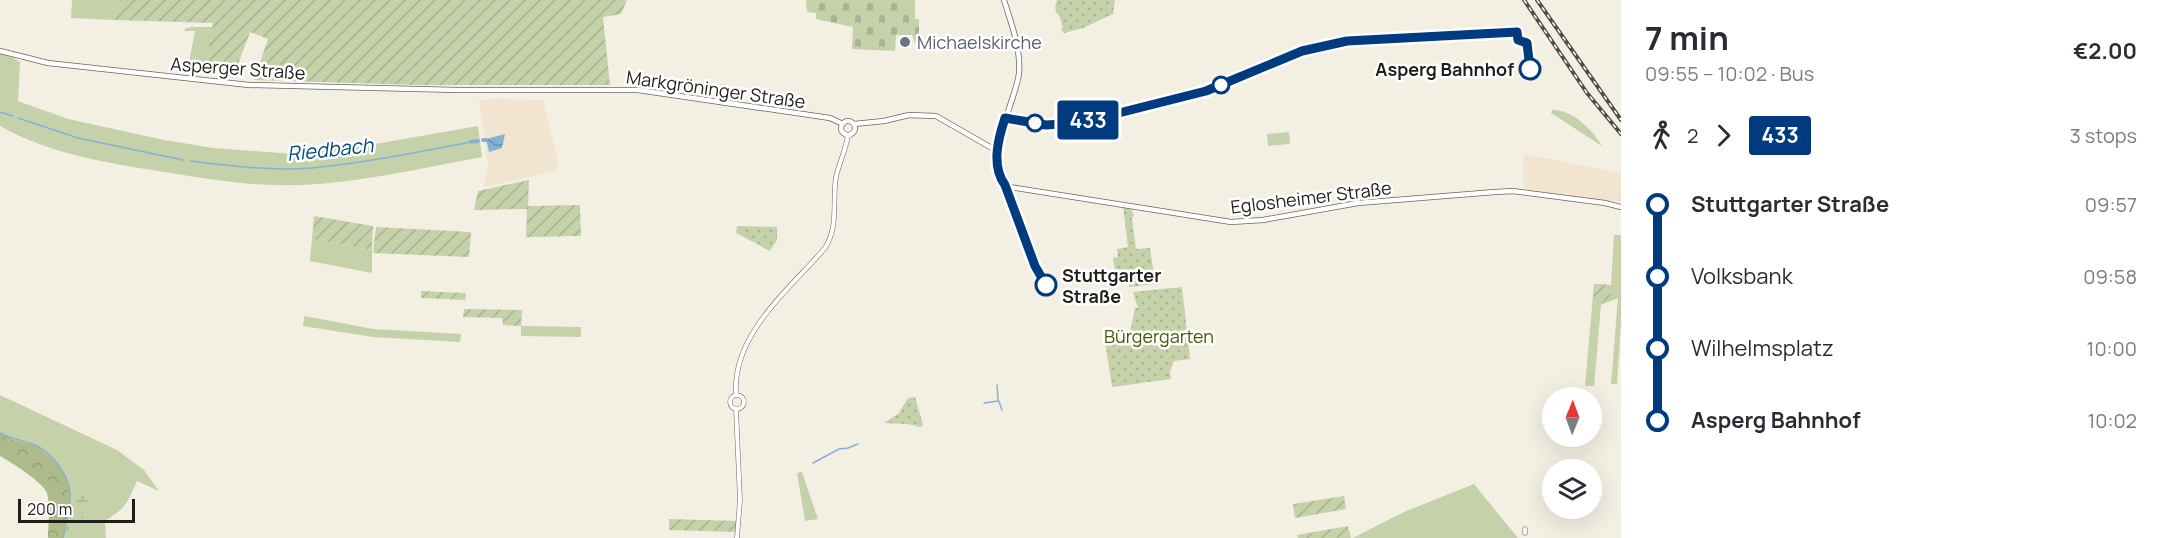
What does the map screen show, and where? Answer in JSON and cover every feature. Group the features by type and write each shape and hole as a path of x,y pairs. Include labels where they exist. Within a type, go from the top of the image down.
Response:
{"main road":[{"path":"854,124 855,132 848,135 842,131 843,123 849,121 854,124 884,121 909,115 936,116 997,151 1000,132 1019,75 1019,54 1004,0"},
{"name":"Asperger Straße","path":"0,51 48,63 249,85 476,90"},
{"name":"Markgröninger Straße","path":"476,90 638,90 830,118 843,123"},
{"name":"Eglosheimer Straße","path":"997,151 999,174 1005,185 1023,190 1230,222 1254,221 1358,203 1513,191 1621,207"}],"street":[{"path":"736,394 742,396 744,403 741,408 736,409 729,402 736,394 740,361 752,333 831,238 835,224 834,194 837,174 848,135"},
{"path":"736,409 740,500 737,538"}],"shaded area":[{"path":"727,83 724,99 702,95 703,87"},
{"path":"479,100 543,100 559,165 556,169 548,173 484,187 488,164"},
{"path":"1524,154 1621,173 1621,202 1529,191 1524,188"}],"green space":[{"path":"72,0 120,0 114,20 71,18"},
{"path":"120,0 627,0 621,14 603,17 610,85 417,85 254,80 268,39 250,32 233,78 206,65 213,23 114,20"},
{"path":"806,0 915,0 915,19 919,19 919,44 915,43 912,35 896,35 895,51 852,49 853,27 816,19 816,13 807,12"},
{"path":"1057,0 1115,0 1113,14 1083,28 1064,33 1061,30 1063,28 1055,8"},
{"path":"192,27 213,27 206,65 189,62 195,31 184,31"},
{"path":"0,53 20,62 18,101 68,119 164,140 213,148 293,154 375,144 478,126 482,157 370,178 302,185 253,184 105,162 40,144 0,126"},
{"path":"1552,110 1567,113 1581,122 1602,146 1551,113"},
{"path":"1289,132 1290,144 1268,146 1267,134"},
{"path":"529,180 528,206 580,205 581,236 526,237 527,209 474,210 478,191"},
{"path":"1123,206 1130,207 1134,215 1132,218 1136,249 1150,248 1155,284 1129,287 1127,269 1115,270 1113,258 1118,257 1117,249 1128,247"},
{"path":"314,216 373,226 372,250 312,239"},
{"path":"737,226 777,227 777,240 770,251 736,233"},
{"path":"376,227 471,232 469,257 373,253"},
{"path":"1614,235 1621,235 1621,323 1617,384 1611,384 1618,298 1601,305 1594,386 1585,386 1594,284 1611,285"},
{"path":"312,239 372,250 372,273 310,261"},
{"path":"1594,284 1611,285 1611,299 1593,305"},
{"name":"Bürgergarten","path":"1182,287 1190,359 1174,361 1170,372 1171,379 1112,387 1105,341 1129,338 1135,308 1138,308 1133,292"},
{"path":"421,291 466,293 465,300 421,298"},
{"path":"464,309 522,310 521,326 503,325 502,318 463,317"},
{"path":"304,316 373,329 461,334 460,342 373,337 303,326"},
{"path":"521,326 581,327 581,337 521,336"},
{"path":"0,395 117,450 144,470 159,491 137,481 125,504 105,521 106,538 63,538 70,493 55,461 35,445 14,440 0,433"},
{"path":"915,397 923,425 920,427 884,423 899,413 908,398"},
{"path":"0,433 14,440 35,445 55,461 66,477 70,493 63,538 48,538 48,495 31,476 0,456"},
{"path":"802,472 818,519 805,521 797,473"},
{"path":"1474,484 1518,538 1353,538 1404,512"},
{"path":"70,493 104,501 78,522 72,532 65,531"},
{"path":"1344,496 1346,509 1295,518 1293,504"},
{"path":"669,519 738,521 737,532 669,530"},
{"path":"1348,526 1351,538 1298,538 1297,535"}],"water":[{"path":"505,134 502,148 489,152 486,139"}],"waterway":[{"name":"Riedbach","path":"0,112 13,116"},
{"name":"Riedbach","path":"18,118 78,138 183,160"},
{"name":"Riedbach","path":"471,142 478,141"},
{"name":"Riedbach","path":"191,161 266,168 311,168 471,142"},
{"path":"997,385 1002,410"},
{"path":"984,403 998,401"},
{"path":"0,433 31,443 41,449 63,471 70,492 63,538"},
{"path":"813,463 839,449 858,444"}],"railway":[{"path":"1524,0 1587,93 1621,134"},
{"path":"1537,0 1621,120"}],"bus line":[{"name":"433","path":"1046,285 1035,266 999,174 997,151 1005,118 1046,125 1079,123 1206,91 1302,51 1347,41 1517,32 1518,40 1527,43 1530,69"}],"place":[{"name":"Michaelskirche","path":"905,42"},
{"name":"Asperg Bahnhof","path":"1530,69"},
{"name":"Stuttgarter Straße","path":"1046,285"}]}
